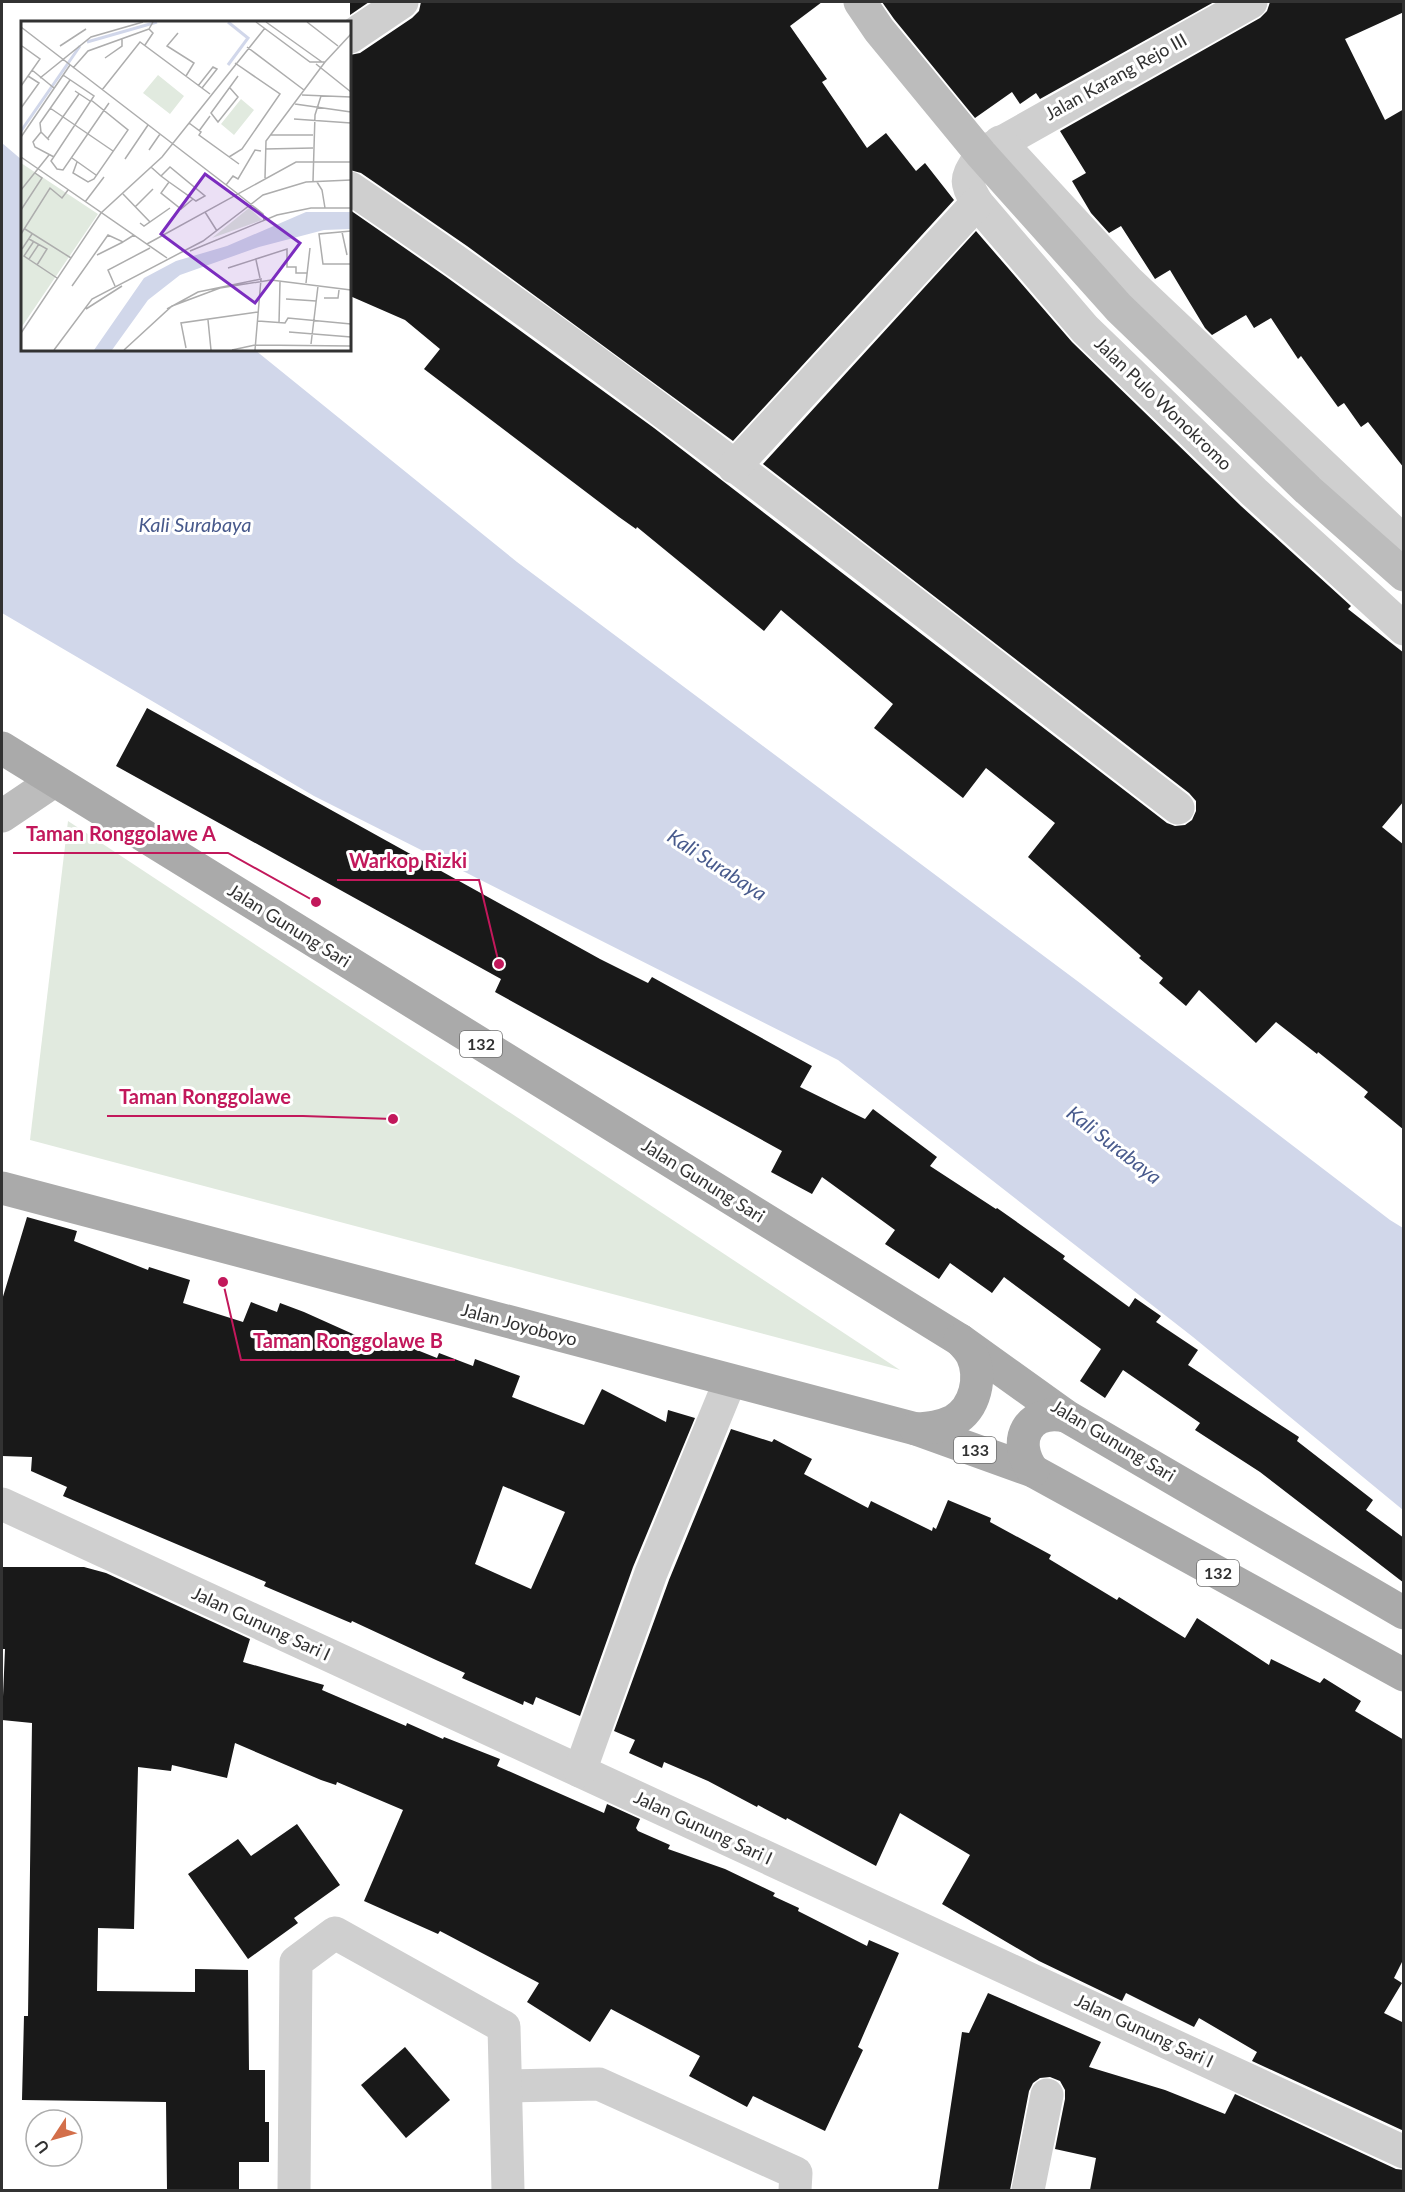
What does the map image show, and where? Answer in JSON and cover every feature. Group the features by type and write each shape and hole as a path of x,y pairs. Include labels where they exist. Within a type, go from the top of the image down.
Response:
{"main road":[{"path":"861,2 879,30 991,148 1119,308 1308,490 1404,575"},
{"name":"Jalan Gunung Sari","path":"2,748 960,1340 1066,1416 1404,1613"},
{"path":"2,816 54,781"},
{"name":"Jalan Joyoboyo","path":"2,1188 916,1429 1033,1471"},
{"path":"916,1429 938,1427 955,1419 968,1406 976,1390 977,1372 971,1354 960,1340"},
{"path":"1033,1471 1025,1460 1022,1448 1024,1435 1031,1424 1041,1416 1053,1413 1066,1416"},
{"name":"132","path":"1033,1471 1404,1675"}],"street":[{"path":"351,36 402,2"},
{"name":"Jalan Karang Rejo III","path":"991,148 1251,2"},
{"path":"991,148 1404,542"},
{"name":"Jalan Pulo Wonokromo","path":"991,148 967,180 968,188 977,203 1085,329 1254,492 1404,629"},
{"path":"351,189 464,265 734,467 1178,808"},
{"path":"734,467 977,203"},
{"path":"580,1771 651,1573 730,1381"},
{"name":"Jalan Gunung Sari I","path":"2,1504 1404,2151"},
{"path":"294,2190 296,1962 335,1933 504,2027 508,2190"},
{"path":"506,2086 599,2084 796,2173 795,2190"},
{"path":"1028,2190 1047,2095"}],"shaded area":[{"path":"68,821 900,1370 30,1140"}],"water":[{"name":"Kali Surabaya","path":"2,143 21,159 21,351 256,351 517,562 1403,1228 1403,1510 1193,1337 838,1060 314,796 2,613"}],"building":[{"path":"350,2 369,2 350,15"},
{"path":"421,2 822,2 790,26 827,79 822,82 867,148 886,133 916,171 925,163 954,200 733,441 467,246 361,173 351,170 351,55 360,53 419,11"},
{"path":"882,2 1214,2 1040,99 1036,93 1020,104 1012,92 975,118"},
{"path":"1270,2 1404,2 1404,12 1345,39 1385,120 1404,109 1404,468 1368,422 1361,427 1344,403 1338,407 1301,356 1298,359 1271,318 1254,328 1246,315 1212,335 1205,328 1170,270 1155,279 1121,226 1109,233 1091,213 1072,181 1086,173 1060,131 1260,18 1267,11"},
{"path":"351,211 654,428 1167,823 1175,826 1185,825 1192,820 1196,811 1196,801 1189,793 763,464 976,231 1072,342 1241,506 1351,606 1348,609 1404,653 1404,801 1382,827 1404,845 1404,1130 1364,1097 1368,1092 1276,1022 1256,1043 1199,990 1186,1006 1159,983 1163,978 1139,958 1141,956 1028,857 1055,823 986,768 963,798 874,728 893,704 781,610 764,631 637,527 636,529 619,517 424,369 440,349 405,320 351,296"},
{"path":"147,708 600,959 648,983 652,977 812,1066 800,1087 865,1119 873,1109 937,1157 930,1166 997,1208 1065,1256 1063,1259 1129,1307 1135,1298 1161,1316 1156,1322 1198,1350 1188,1365 1299,1437 1297,1441 1373,1500 1366,1510 1404,1538 1404,1583 1260,1472 1195,1430 1200,1423 1123,1370 1105,1398 1080,1381 1101,1349 1004,1277 992,1293 950,1263 939,1279 885,1244 895,1230 822,1177 812,1194 771,1172 782,1151 495,992 501,979 116,766"},
{"path":"27,1217 77,1231 74,1241 148,1270 149,1267 190,1280 183,1303 243,1322 251,1302 277,1312 280,1303 373,1343 377,1334 437,1358 439,1353 473,1366 475,1359 520,1376 512,1397 584,1425 602,1389 666,1422 668,1410 695,1418 633,1567 580,1716 536,1697 533,1705 524,1701 523,1705 462,1678 465,1673 352,1621 351,1623 264,1586 266,1582 63,1496 67,1487 31,1471 32,1457 2,1456 2,1300","holes":["503,1486 565,1512 531,1589 475,1564"]},
{"path":"731,1429 772,1442 774,1439 812,1459 804,1474 868,1508 871,1501 932,1531 933,1527 936,1529 948,1500 991,1518 990,1522 1051,1555 1049,1559 1117,1600 1119,1597 1185,1638 1197,1618 1269,1665 1271,1659 1320,1683 1324,1678 1361,1701 1355,1711 1404,1740 1404,1958 1394,1978 1402,1983 1384,2013 1404,2023 1404,2131 1252,2061 1257,2052 1199,2018 1194,2027 1126,1993 1122,2001 1039,1961 942,1904 970,1855 900,1813 876,1866 787,1818 786,1820 758,1805 757,1807 708,1781 664,1762 662,1768 629,1753 635,1740 614,1731 669,1580"},
{"path":"2,1567 84,1567 106,1573 250,1639 243,1662 324,1685 322,1690 406,1726 407,1723 443,1739 444,1737 500,1759 497,1766 604,1813 607,1804 640,1819 636,1828 638,1831 670,1845 668,1849 725,1869 775,1893 773,1896 799,1908 798,1911 867,1946 869,1940 899,1953 858,2047 863,2050 825,2131 753,2096 747,2107 689,2076 700,2056 611,2009 590,2042 527,2002 539,1983 440,1931 438,1934 364,1901 403,1810 337,1782 336,1785 321,1780 235,1743 227,1778 172,1765 171,1771 138,1767 134,1929 98,1928 97,1991 195,1992 195,1969 248,1970 249,2070 265,2070 265,2122 269,2122 269,2162 239,2162 239,2190 167,2190 166,2102 22,2100 24,2016 28,2016 32,1723 2,1720 5,1649 2,1649"},
{"path":"297,1824 340,1885 294,1918 298,1923 248,1959 188,1874 238,1839 251,1856"},
{"path":"988,1993 1101,2042 1089,2067 1165,2090 1225,2114 1235,2094 1396,2169 1404,2170 1404,2190 1090,2190 1096,2158 1055,2149 1065,2090 1060,2081 1050,2077 1040,2078 1033,2083 1029,2091 1010,2190 938,2190 962,2032 969,2033"},
{"path":"405,2047 450,2100 406,2138 361,2085"}],"place":[{"name":"Taman Ronggolawe A","path":"316,902"},
{"name":"Warkop Rizki","path":"499,964"},
{"name":"Taman Ronggolawe","path":"393,1119"},
{"name":"Taman Ronggolawe B","path":"223,1282"}]}
